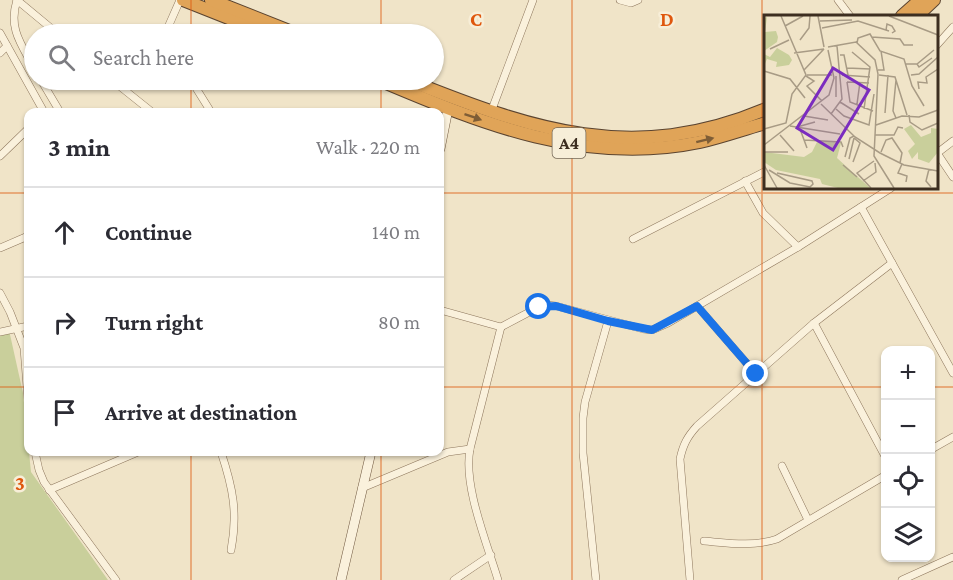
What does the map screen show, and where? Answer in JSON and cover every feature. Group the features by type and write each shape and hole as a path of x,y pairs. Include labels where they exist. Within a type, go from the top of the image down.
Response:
{"highway":[{"path":"181,0 243,24"},
{"path":"903,15 920,0"},
{"path":"918,15 934,0"},
{"path":"214,1 272,24"},
{"name":"A4","path":"403,90 507,130 540,139 613,149 700,142 764,123"},
{"name":"A4","path":"434,90 491,112 547,129 596,137 667,137 699,131 764,109"}],"street":[{"path":"24,49 14,30 13,10 17,0 46,24"},
{"path":"170,24 181,0"},
{"path":"491,112 533,0"},
{"path":"620,0 628,3 638,0"},
{"path":"838,0 849,15"},
{"path":"938,44 953,27"},
{"path":"0,33 24,76"},
{"path":"0,53 7,46"},
{"path":"32,90 42,108"},
{"path":"47,90 58,108"},
{"path":"124,90 147,108"},
{"path":"197,90 208,108"},
{"path":"444,129 448,109"},
{"path":"0,156 24,133"},
{"path":"938,153 953,141"},
{"path":"938,155 953,177"},
{"path":"633,239 764,172"},
{"path":"745,181 763,213 798,247"},
{"path":"444,311 501,327 547,305 652,330 798,247 889,189"},
{"path":"861,207 950,359 953,374"},
{"path":"0,248 24,238"},
{"path":"690,580 681,483 680,459 683,445 696,426 814,323 892,263"},
{"path":"0,293 17,329 24,351"},
{"path":"697,306 756,374"},
{"path":"596,580 584,453 583,418 585,402 608,321"},
{"path":"814,323 883,454"},
{"path":"0,332 24,327"},
{"path":"498,580 468,469 470,449 501,327"},
{"path":"935,447 953,437"},
{"path":"444,454 470,449"},
{"path":"36,456 41,477 49,490 116,580"},
{"path":"49,490 119,456"},
{"path":"222,456 233,497 236,526 231,550"},
{"path":"341,580 370,456"},
{"path":"362,488 438,456"},
{"path":"782,466 808,520"},
{"path":"704,541 743,544 764,543 777,539 881,477"},
{"path":"454,580 491,555"},
{"path":"902,580 953,558"}],"green space":[{"path":"9,330 23,393 24,456 29,456 31,472 108,580 0,580 0,333"}],"route":[{"path":"539,307 556,306 608,321 652,330 697,306 756,374"}]}
